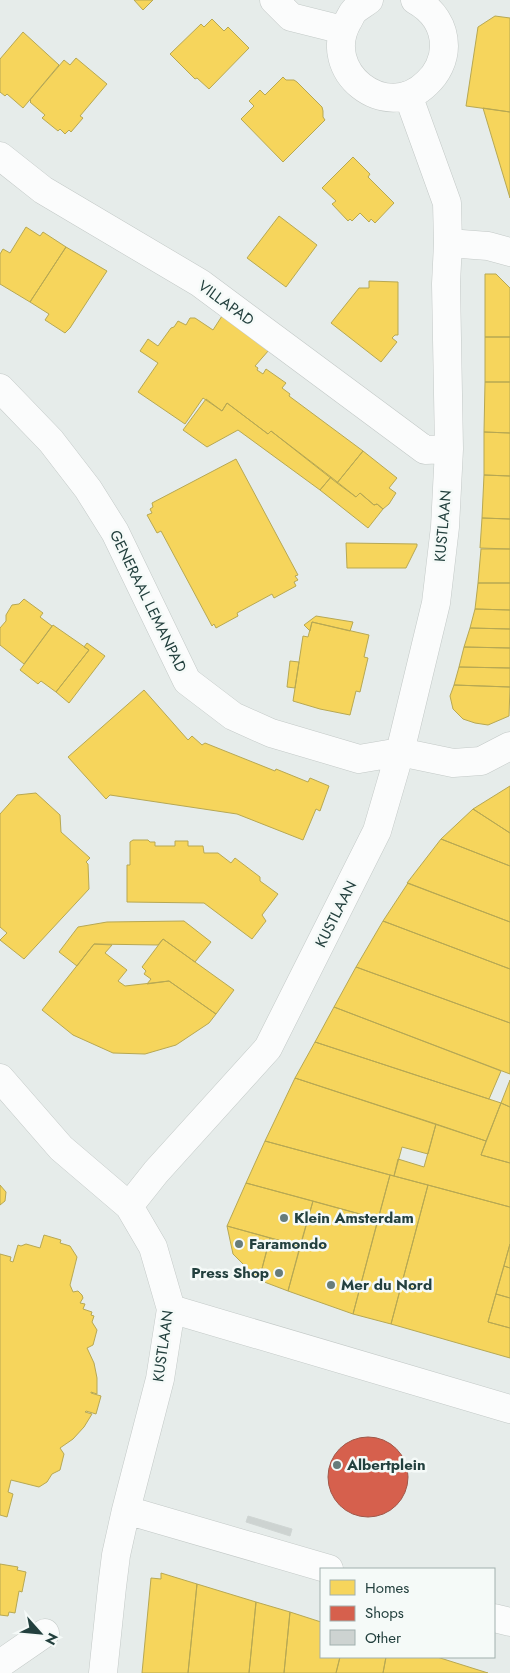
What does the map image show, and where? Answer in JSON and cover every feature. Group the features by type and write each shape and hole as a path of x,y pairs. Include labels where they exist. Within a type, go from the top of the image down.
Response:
{"street":[{"path":"274,0 291,17 343,30"},
{"path":"369,0 354,11 343,30 340,46 343,62 350,76 361,88 376,95 392,98 408,96 422,88 433,77 441,63 444,48 442,32 436,17 424,2"},
{"name":"KUSTLAAN","path":"103,1673 112,1586 126,1510 160,1379 171,1309 153,1247 129,1206 156,1172 268,1048 377,831 400,752 436,603 445,527 449,449 446,284 447,203 408,96"},
{"name":"VILLAPAD","path":"0,156 43,190 200,283 425,450 449,449"},
{"path":"448,243 488,246 510,252"},
{"name":"GENERAAL LEMANPAD","path":"0,388 51,441 88,489 116,532 187,681 234,716 271,733 359,759 400,752"},
{"path":"400,752 453,763 472,762 481,761 510,746"},
{"path":"0,1078 61,1148 129,1206"},
{"path":"171,1309 510,1409"},
{"path":"126,1510 326,1568"},
{"path":"495,1618 510,1622"},
{"path":"0,1664 45,1633"}],"building: Homes":[{"path":"134,0 153,0 143,10"},
{"path":"495,16 510,18 510,112 466,106 478,27"},
{"path":"212,19 224,31 228,27 249,48 209,89 197,78 195,79 170,54 201,24 204,27"},
{"path":"23,32 59,65 23,108 7,94 5,96 0,92 0,59"},
{"path":"76,58 107,84 80,116 83,118 71,132 69,130 65,134 60,129 58,131 42,118 45,115 30,100 64,60 70,65"},
{"path":"283,77 286,80 297,82 322,107 325,120 283,162 241,119 254,106 249,101 260,90 265,95"},
{"path":"483,108 510,112 510,198"},
{"path":"353,157 370,174 368,177 394,203 375,223 371,219 369,222 360,213 352,221 350,219 348,221 332,204 336,201 322,188"},
{"path":"279,216 317,245 286,287 247,258"},
{"path":"26,227 40,236 43,232 66,247 30,302 0,284 0,254 3,249 10,253"},
{"path":"66,247 107,271 65,333 45,320 49,314 30,302"},
{"path":"485,274 496,274 510,288 510,337 485,337"},
{"path":"369,281 398,282 398,335 392,338 397,342 381,362 331,323 359,288 369,288"},
{"path":"222,316 269,350 255,366 258,368 257,370 263,374 266,369 286,383 282,388 290,394 289,396 363,451 337,483 271,431 268,434 227,403 222,411 203,398 185,424 138,392 158,363 140,351 148,339 158,346 178,321 186,325 190,318 195,318 213,330"},
{"path":"485,337 510,337 510,382 485,382"},
{"path":"485,382 510,382 510,433 484,432"},
{"path":"206,399 222,411 227,403 268,434 271,431 331,477 320,490 238,430 207,447 183,430"},
{"path":"484,432 510,433 510,476 484,475"},
{"path":"363,451 397,478 389,488 396,493 389,504 383,509 377,504 374,505 360,493 356,497 337,483"},
{"path":"236,459 298,575 295,576 298,580 294,582 296,586 274,598 272,594 237,613 238,616 216,628 214,624 212,626 161,531 157,533 147,515 152,513 150,509 153,507 152,503"},
{"path":"484,475 510,476 510,519 482,518"},
{"path":"331,477 356,497 360,493 374,505 377,504 383,509 368,528 320,490"},
{"path":"482,518 510,519 510,549 480,548"},
{"path":"346,543 417,544 417,546 406,568 347,568"},
{"path":"481,549 510,549 510,583 478,583"},
{"path":"478,583 510,583 510,610 475,609"},
{"path":"24,599 43,613 40,617 52,626 24,664 0,645 0,628 6,621 6,615 12,605 19,604"},
{"path":"475,609 510,610 510,629 470,628"},
{"path":"316,616 353,622 350,631 312,622 310,631 304,625"},
{"path":"312,622 369,635 364,657 368,658 360,692 356,691 350,715 293,701 303,636 308,637"},
{"path":"53,625 89,650 56,692 41,681 38,684 20,670"},
{"path":"470,628 510,629 510,648 464,647"},
{"path":"87,643 105,656 69,703 56,692 89,650 84,647"},
{"path":"464,647 510,648 510,668 459,667"},
{"path":"290,661 299,662 295,688 287,687"},
{"path":"459,667 510,668 510,687 454,685"},
{"path":"454,685 510,687 509,716 488,725 463,719 453,709 450,696"},
{"path":"144,690 188,740 192,736 202,745 205,743 275,771 276,769 308,782 310,778 329,786 320,811 316,809 303,840 237,814 110,795 106,799 68,757"},
{"path":"510,786 510,833 473,809"},
{"path":"36,793 60,815 61,832 90,858 86,862 88,864 89,889 24,959 0,940 7,933 0,927 0,814 17,795"},
{"path":"473,809 510,833 510,866 441,839"},
{"path":"441,839 510,866 510,922 407,883"},
{"path":"133,840 148,840 155,842 155,846 175,846 175,841 188,841 188,846 203,846 204,853 218,853 231,863 235,858 260,877 260,881 278,894 262,915 266,921 252,939 204,903 127,902 127,865 130,865 130,842"},
{"path":"408,883 510,922 510,969 383,921"},
{"path":"184,921 211,942 195,962 163,939 158,945 94,944 77,966 59,952 78,927 107,922"},
{"path":"383,921 510,969 510,1023 356,967"},
{"path":"163,939 234,990 216,1014 169,981 147,984 151,979 144,974 146,971 142,967"},
{"path":"94,944 112,945 105,953 127,970 118,981 125,986 169,981 216,1014 209,1023 176,1045 145,1054 113,1053 73,1035 42,1010"},
{"path":"356,967 510,1023 510,1074 334,1007"},
{"path":"334,1007 501,1071 489,1099 315,1042"},
{"path":"315,1042 501,1103 486,1141 295,1078"},
{"path":"295,1078 436,1124 428,1154 402,1147 394,1176 265,1141"},
{"path":"510,1080 510,1107 501,1103"},
{"path":"501,1103 510,1107 510,1163 481,1155"},
{"path":"436,1124 486,1141 481,1155 510,1163 510,1207 394,1176 398,1159 424,1167"},
{"path":"265,1141 390,1175 378,1219 246,1183"},
{"path":"390,1175 428,1185 391,1324 353,1314"},
{"path":"246,1183 313,1201 300,1246 227,1226"},
{"path":"0,1185 6,1192 5,1201 0,1205"},
{"path":"428,1185 510,1207 510,1244 488,1322 510,1328 510,1358 391,1324"},
{"path":"313,1201 378,1219 353,1314 288,1291"},
{"path":"227,1226 270,1238 259,1280 233,1254"},
{"path":"44,1235 61,1240 60,1243 70,1246 77,1257 70,1285 73,1292 78,1291 82,1295 83,1298 80,1303 85,1304 83,1309 92,1312 91,1315 94,1316 92,1322 97,1330 93,1345 87,1348 94,1363 97,1378 97,1394 91,1393 101,1396 96,1414 86,1411 92,1414 84,1427 73,1439 60,1448 64,1454 60,1470 52,1474 47,1482 39,1487 11,1480 8,1492 13,1494 7,1517 0,1515 0,1254 11,1257 10,1261 13,1262 18,1245 26,1244 40,1248"},
{"path":"270,1238 300,1246 288,1291 259,1280"},
{"path":"510,1244 510,1268 504,1266"},
{"path":"504,1266 510,1268 510,1298 496,1294"},
{"path":"496,1294 510,1298 510,1328 488,1322"},
{"path":"0,1564 18,1567 17,1570 26,1572 22,1592 19,1591 15,1613 9,1612 8,1616 0,1615"},
{"path":"161,1573 197,1584 188,1673 142,1673 151,1578 161,1579"},
{"path":"197,1584 256,1602 249,1673 188,1673"},
{"path":"256,1602 290,1612 284,1673 249,1673"},
{"path":"290,1612 320,1622 320,1658 340,1658 336,1673 284,1673"},
{"path":"340,1658 386,1658 383,1673 336,1673"},
{"path":"386,1658 440,1658 488,1673 383,1673"}],"building: Shops":[{"path":"360,1437 376,1437 390,1443 402,1455 408,1469 408,1485 402,1499 390,1511 376,1517 360,1517 346,1511 334,1499 328,1485 328,1469 334,1455 346,1443"}],"building: Other":[{"path":"248,1516 292,1529 290,1536 246,1522"}],"place":[{"name":"Klein Amsterdam","path":"284,1218"},
{"name":"Faramondo","path":"239,1244"},
{"name":"Press Shop","path":"279,1273"},
{"name":"Mer du Nord","path":"331,1285"},
{"name":"Albertplein","path":"337,1465"}]}
